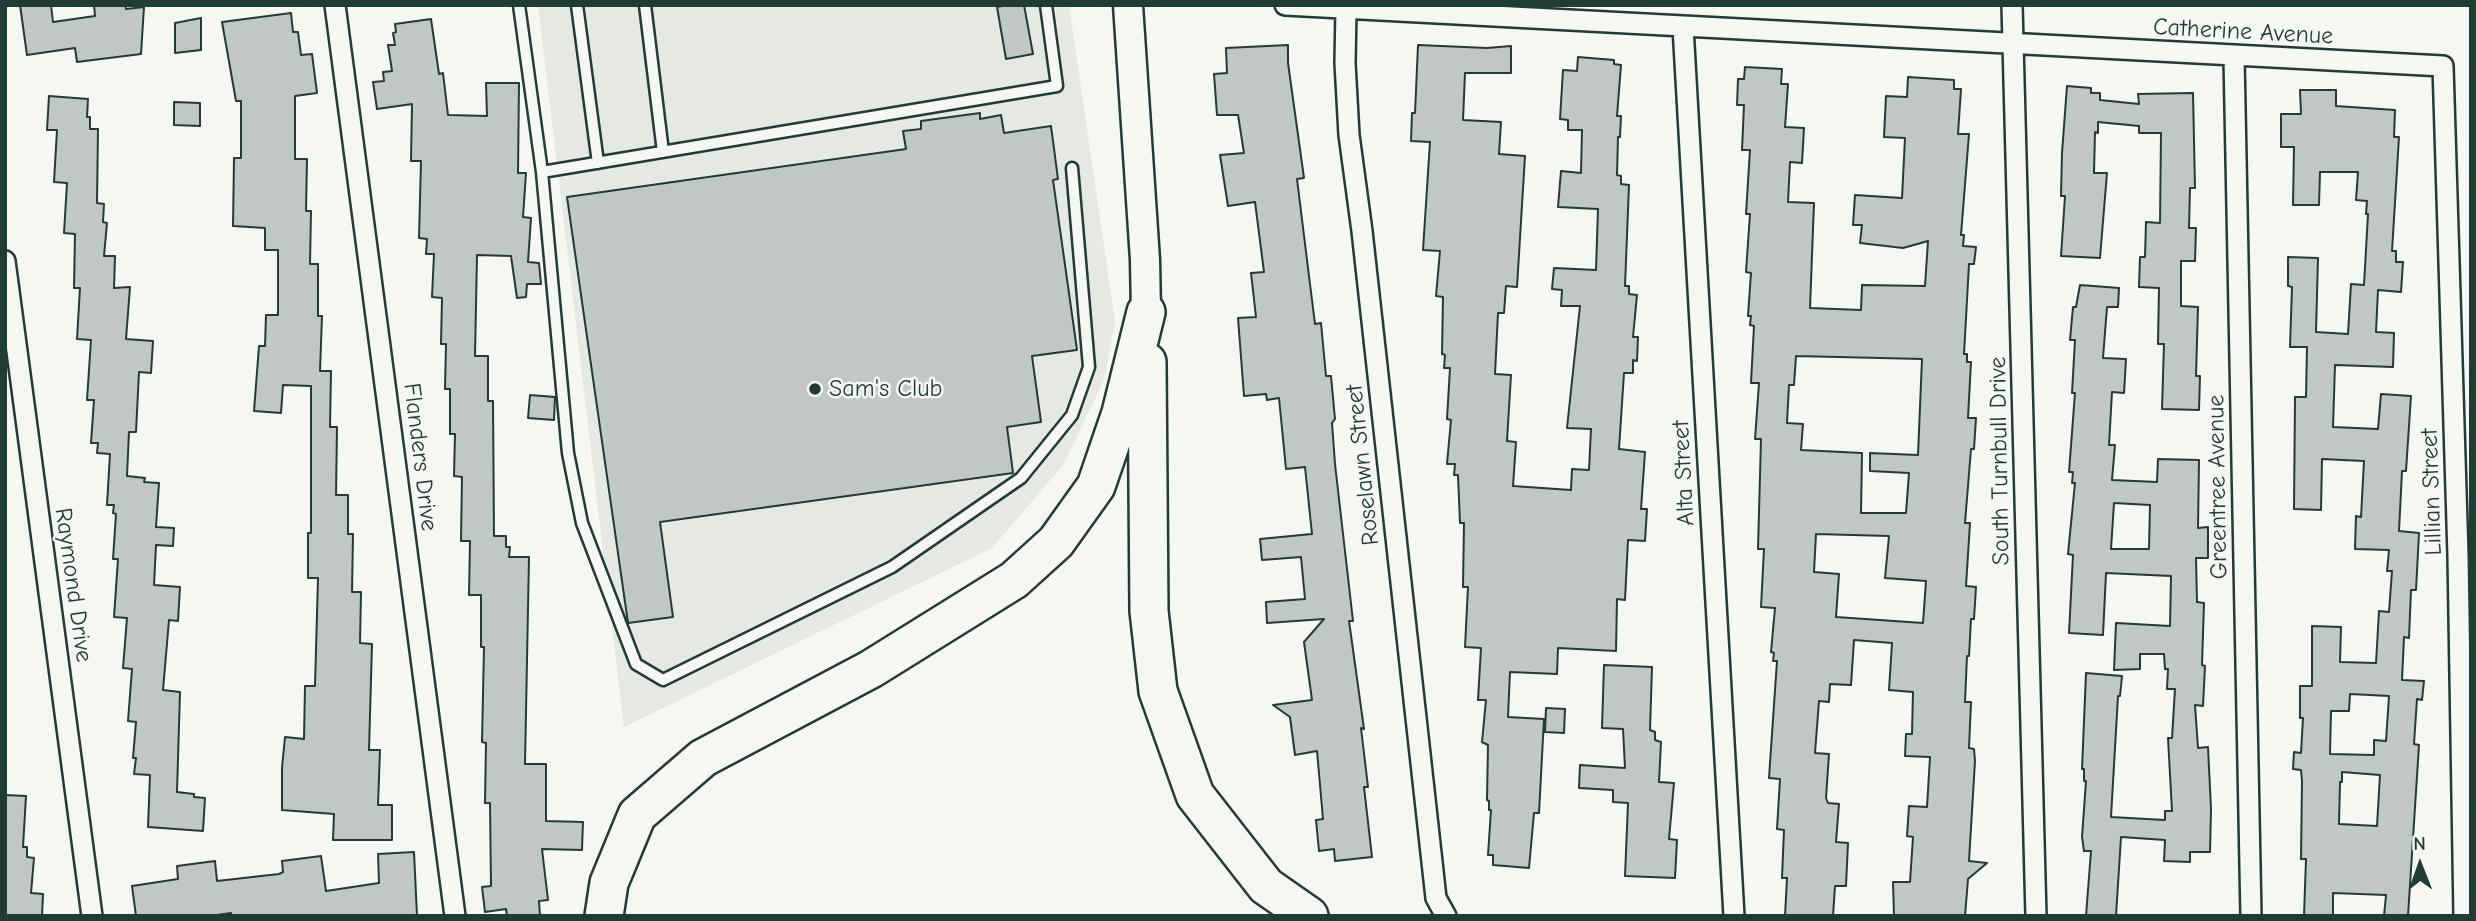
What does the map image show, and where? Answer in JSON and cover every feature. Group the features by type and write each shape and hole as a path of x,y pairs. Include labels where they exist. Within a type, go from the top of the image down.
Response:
{"highway":[{"path":"604,916 609,883 637,815 703,758 871,669 1014,580 1056,542 1096,486 1121,413 1146,312"},
{"path":"1146,312 1149,611 1158,691 1195,795 1266,886 1309,916"}],"street":[{"name":"Flanders Drive","path":"335,5 455,916"},
{"path":"1128,5 1146,312"},
{"name":"Catherine Avenue","path":"1284,5 2443,66"},
{"name":"South Turnbull Drive","path":"2012,5 2036,916"},
{"name":"Roselawn Street","path":"1346,10 1345,63 1349,135 1436,898 1445,914"},
{"name":"Alta Street","path":"1683,27 1734,916"},
{"name":"Greentree Avenue","path":"2234,57 2251,916"},
{"name":"Lillian Street","path":"2443,66 2464,556 2464,916"},
{"name":"Raymond Drive","path":"5,261 92,916"}],"lane":[{"path":"519,5 542,172 568,453 582,523 636,664 663,680 891,567 1021,478 1072,415 1089,367 1072,168"},
{"path":"577,5 598,163"},
{"path":"645,5 663,152"},
{"path":"542,172 1057,86 1046,5"}],"shaded area":[{"path":"538,5 1069,5 1115,322 1104,380 1064,464 992,548 624,727"}],"building":[{"path":"20,5 51,5 53,22 95,16 94,5 125,5 126,9 144,7 141,54 77,62 75,48 27,55"},
{"path":"1024,5 1033,54 1006,59 997,7"},
{"path":"291,13 293,32 298,32 301,55 312,54 317,93 295,96 295,159 307,159 306,211 311,211 310,264 318,264 318,316 322,316 320,371 331,371 330,427 337,427 336,495 348,495 348,534 353,534 352,592 361,592 360,643 372,644 369,750 380,750 378,805 392,805 392,840 333,840 334,814 282,810 285,737 304,739 305,686 315,686 318,578 308,578 308,533 311,533 311,386 283,385 281,413 254,411 259,346 265,346 266,315 278,315 278,250 265,250 265,228 233,226 234,158 241,158 241,101 236,101 222,22"},
{"path":"201,18 201,50 175,53 175,23"},
{"path":"431,19 439,74 443,73 448,115 487,116 486,83 519,83 518,173 526,173 523,217 531,218 528,262 539,263 541,284 527,284 526,297 517,298 511,256 477,255 475,356 488,356 488,401 493,401 494,536 506,536 506,547 510,547 509,557 529,557 525,764 546,764 546,821 583,822 582,850 542,849 548,900 539,901 540,916 507,916 506,909 485,912 482,887 491,886 490,803 485,803 486,743 482,742 484,647 481,647 481,595 469,595 470,541 461,541 462,477 454,476 455,434 450,434 450,389 445,389 446,344 441,344 442,298 432,297 434,254 426,254 427,239 419,238 421,161 411,161 412,104 377,109 373,82 384,81 383,72 392,71 388,45 395,45 395,24"},
{"path":"1288,45 1288,63 1304,178 1297,179 1315,324 1321,323 1326,376 1331,376 1335,464 1353,621 1349,621 1364,729 1361,728 1368,787 1364,787 1372,857 1335,861 1334,849 1319,851 1316,820 1323,819 1317,751 1295,755 1290,717 1273,705 1312,700 1304,642 1324,619 1267,623 1266,602 1305,599 1301,557 1262,560 1260,539 1312,534 1305,467 1286,469 1279,398 1267,400 1266,394 1244,396 1238,318 1256,317 1251,273 1264,272 1255,202 1228,206 1220,155 1244,153 1238,115 1217,115 1214,74 1227,73 1226,48"},
{"path":"1418,45 1487,48 1511,46 1511,73 1465,73 1463,120 1501,122 1499,154 1525,156 1517,287 1506,286 1504,313 1498,313 1495,374 1511,375 1507,441 1516,442 1513,486 1571,490 1572,469 1589,470 1591,429 1567,428 1580,306 1561,306 1562,290 1552,289 1554,268 1596,270 1598,209 1558,207 1561,171 1581,173 1582,130 1568,130 1568,120 1560,119 1563,70 1577,71 1578,57 1614,60 1614,64 1621,65 1617,116 1621,116 1617,175 1621,176 1621,184 1629,185 1625,286 1629,286 1629,294 1637,295 1633,337 1638,337 1637,361 1633,360 1633,373 1624,373 1619,449 1645,452 1641,509 1647,509 1645,541 1628,540 1625,600 1617,599 1616,651 1558,648 1557,674 1510,672 1508,717 1544,719 1539,813 1534,813 1529,868 1493,865 1493,855 1488,855 1491,810 1487,800 1488,745 1482,742 1486,700 1478,700 1481,648 1465,647 1468,587 1463,587 1464,523 1460,523 1455,464 1447,464 1451,420 1447,419 1450,368 1444,368 1445,355 1442,354 1443,297 1436,296 1440,251 1423,250 1430,142 1411,141"},
{"path":"1745,67 1782,69 1781,84 1788,84 1785,127 1804,128 1802,163 1790,162 1788,202 1814,203 1810,308 1861,310 1862,285 1925,286 1928,241 1903,248 1860,243 1862,225 1853,225 1855,195 1902,198 1905,138 1884,137 1886,96 1907,97 1908,77 1954,80 1954,89 1961,89 1958,134 1969,134 1961,235 1964,235 1963,246 1976,247 1974,264 1969,264 1964,354 1967,354 1967,362 1971,362 1968,418 1976,418 1965,523 1970,523 1966,586 1976,587 1974,619 1971,619 1967,656 1965,702 1971,702 1969,748 1974,749 1975,761 1969,861 1987,863 1968,879 1965,916 1894,916 1893,882 1910,882 1913,837 1907,836 1909,806 1927,807 1930,757 1905,756 1906,734 1912,734 1913,692 1889,690 1892,643 1854,640 1851,685 1830,684 1829,702 1819,701 1815,753 1829,754 1826,798 1828,803 1839,804 1836,842 1848,843 1846,886 1835,886 1833,916 1785,916 1787,878 1782,878 1784,830 1777,829 1780,779 1769,778 1777,661 1773,661 1774,653 1771,652 1775,608 1761,607 1764,549 1758,549 1761,439 1755,439 1759,383 1751,383 1754,326 1750,325 1751,316 1748,316 1751,273 1746,272 1750,150 1742,150 1744,105 1737,105 1738,79 1744,79","holes":["1796,356 1922,359 1918,455 1870,453 1870,471 1909,473 1906,513 1861,513 1862,453 1801,450 1803,424 1787,423 1789,385 1794,385","1816,534 1889,536 1885,578 1926,581 1923,623 1836,617 1839,574 1814,572"]},
{"path":"2067,86 2091,88 2091,93 2100,93 2100,100 2139,104 2138,94 2193,93 2195,188 2190,188 2189,228 2196,228 2195,261 2181,261 2181,306 2198,307 2196,376 2200,376 2199,410 2162,409 2164,344 2158,344 2159,288 2139,287 2140,257 2145,257 2146,222 2160,223 2161,133 2139,133 2139,126 2098,122 2098,133 2095,132 2094,173 2107,173 2100,258 2061,256 2065,196 2061,196 2062,153"},
{"path":"2300,90 2336,90 2336,106 2395,110 2394,137 2399,137 2392,251 2396,251 2396,262 2403,262 2401,292 2378,290 2376,332 2394,333 2393,367 2335,365 2333,427 2378,429 2381,394 2411,396 2406,471 2402,471 2399,531 2419,533 2416,590 2411,590 2409,638 2404,637 2402,680 2424,681 2422,700 2417,699 2414,744 2419,745 2408,916 2384,916 2386,895 2333,893 2333,916 2304,916 2306,859 2301,859 2302,781 2301,770 2293,769 2294,752 2301,753 2303,718 2300,718 2300,686 2312,686 2312,626 2341,627 2340,662 2376,663 2379,611 2389,612 2392,571 2387,571 2389,550 2355,549 2356,516 2361,517 2364,461 2322,459 2321,510 2294,509 2295,397 2306,397 2307,347 2290,347 2292,287 2288,286 2288,257 2318,258 2316,332 2348,334 2351,284 2364,285 2368,214 2367,201 2356,200 2358,172 2320,172 2319,205 2293,205 2294,147 2281,147 2281,114 2301,114","holes":["2350,694 2389,696 2386,741 2374,740 2374,755 2330,754 2331,711 2349,711","2342,772 2380,775 2377,826 2339,824"]},
{"path":"49,96 88,99 87,117 90,117 90,129 98,129 97,203 104,204 103,222 107,223 104,256 115,256 114,288 130,287 126,339 153,341 151,373 139,372 136,432 129,432 127,476 145,478 144,482 159,483 156,527 174,528 173,546 156,545 154,585 180,587 178,621 169,620 163,690 180,692 177,792 205,798 203,831 148,827 150,775 134,774 136,722 128,721 132,669 123,668 127,618 114,617 118,559 113,559 116,514 113,513 114,505 107,505 110,454 97,453 98,443 91,443 94,400 87,400 91,340 77,339 80,288 74,288 75,234 64,233 67,183 54,182 57,130 47,130"},
{"path":"174,102 200,103 200,126 174,125"},
{"name":"Sam's Club","path":"980,113 980,119 1001,115 1004,133 1051,126 1058,179 1053,180 1077,350 1032,356 1041,422 1007,427 1013,473 660,522 673,617 628,623 567,197 906,149 903,131 921,129 921,121"},
{"path":"2080,285 2119,288 2118,307 2107,307 2103,358 2126,359 2124,393 2112,392 2109,445 2115,445 2112,480 2157,482 2158,459 2199,460 2198,528 2208,527 2208,558 2196,558 2197,602 2204,603 2202,665 2205,666 2203,706 2195,705 2198,748 2208,747 2210,852 2190,852 2190,862 2164,861 2165,840 2121,837 2116,916 2086,916 2091,851 2084,851 2082,837 2086,781 2082,769 2086,673 2122,676 2118,696 2111,817 2165,820 2165,811 2172,811 2168,738 2172,738 2175,689 2167,689 2168,669 2165,669 2164,654 2140,654 2140,669 2114,670 2116,623 2170,626 2171,576 2106,573 2103,635 2069,633 2073,555 2068,554 2075,483 2072,483 2073,472 2069,472 2075,393 2072,393 2075,340 2070,340 2073,307 2076,307","holes":["2114,503 2150,505 2149,549 2111,549"]},
{"path":"530,395 555,397 554,420 528,418"},
{"path":"1604,665 1652,667 1650,730 1655,732 1655,740 1661,742 1659,782 1674,783 1669,839 1677,840 1675,878 1625,876 1628,803 1613,802 1613,790 1579,788 1580,765 1625,768 1623,729 1602,728"},
{"path":"1546,708 1565,709 1564,733 1545,732"},
{"path":"5,795 26,796 23,847 27,847 27,857 34,858 31,893 43,894 42,916 5,916"},
{"path":"414,852 417,916 231,916 231,913 209,916 136,916 132,886 178,879 177,866 215,861 217,881 279,874 283,872 282,861 321,856 326,891 379,883 378,854"}],"place":[{"name":"Sam's Club","path":"815,389"}]}
